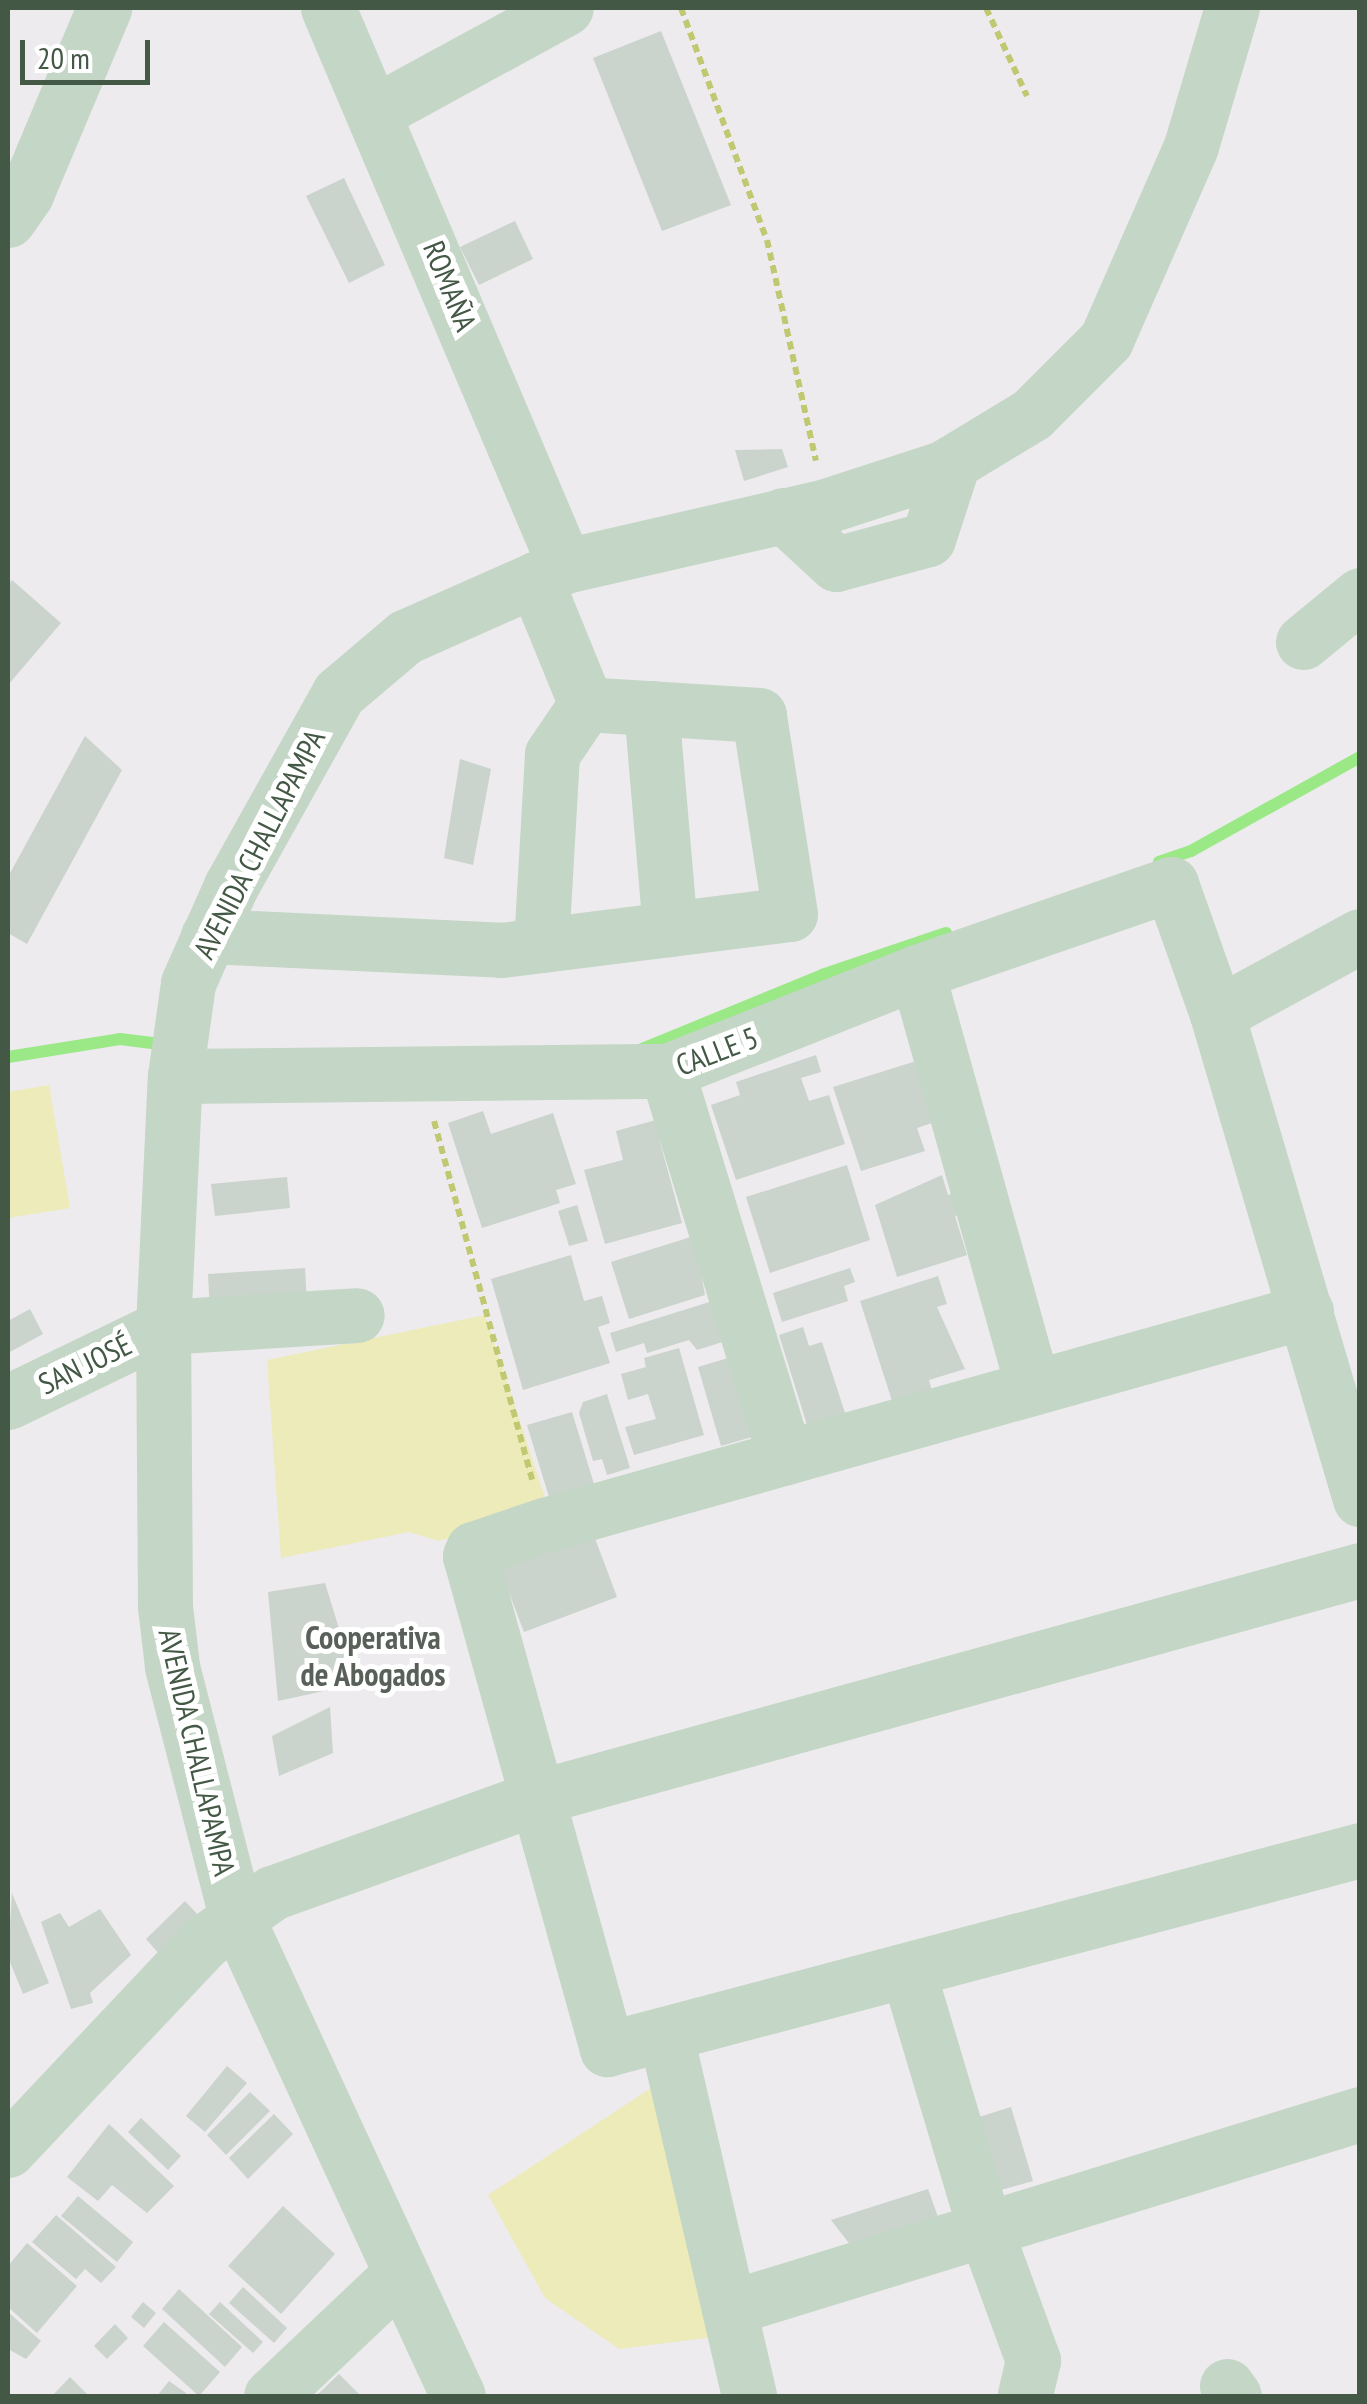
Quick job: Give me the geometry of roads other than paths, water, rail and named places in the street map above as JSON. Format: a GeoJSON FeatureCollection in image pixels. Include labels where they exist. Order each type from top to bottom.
{"type":"FeatureCollection","features":[{"type":"Feature","properties":{"kind":"street"},"geometry":{"type":"LineString","coordinates":[[8,220],[26,194],[104,8]]}},
{"type":"Feature","properties":{"kind":"street","name":"ROMAÑA"},"geometry":{"type":"LineString","coordinates":[[328,8],[378,111],[550,572],[586,704]]}},
{"type":"Feature","properties":{"kind":"street"},"geometry":{"type":"LineString","coordinates":[[378,111],[566,8]]}},
{"type":"Feature","properties":{"kind":"street","name":"AVENIDA CHALLAPAMPA"},"geometry":{"type":"LineString","coordinates":[[458,2396],[398,2276],[236,1916],[172,1666],[165,1606],[162,1327],[176,1067],[198,960],[291,771],[339,694],[405,637],[550,572],[804,510],[953,462],[1032,414],[1106,340],[1191,146],[1232,8]]}},
{"type":"Feature","properties":{"kind":"street"},"geometry":{"type":"LineString","coordinates":[[1303,642],[1360,595]]}},
{"type":"Feature","properties":{"kind":"street"},"geometry":{"type":"LineString","coordinates":[[198,960],[500,950],[540,946],[790,914],[759,715],[586,704],[552,754],[540,946]]}},
{"type":"Feature","properties":{"kind":"street"},"geometry":{"type":"LineString","coordinates":[[651,708],[670,929]]}},
{"type":"Feature","properties":{"kind":"street","name":"CALLE 5"},"geometry":{"type":"LineString","coordinates":[[176,1067],[422,1074],[667,1070],[917,972],[1173,884],[1216,1014]]}},
{"type":"Feature","properties":{"kind":"street"},"geometry":{"type":"LineString","coordinates":[[1360,936],[1216,1014],[1360,1499]]}},
{"type":"Feature","properties":{"kind":"street"},"geometry":{"type":"LineString","coordinates":[[917,972],[1033,1387]]}},
{"type":"Feature","properties":{"kind":"street"},"geometry":{"type":"LineString","coordinates":[[667,1070],[785,1457]]}},
{"type":"Feature","properties":{"kind":"street"},"geometry":{"type":"LineString","coordinates":[[1306,1311],[544,1525],[470,1554],[604,2045],[616,2050],[1360,1850]]}},
{"type":"Feature","properties":{"kind":"street"},"geometry":{"type":"LineString","coordinates":[[162,1327],[357,1315]]}},
{"type":"Feature","properties":{"kind":"street","name":"SAN JOSÉ"},"geometry":{"type":"LineString","coordinates":[[8,1402],[162,1327]]}},
{"type":"Feature","properties":{"kind":"street"},"geometry":{"type":"LineString","coordinates":[[8,2150],[204,1942],[272,1893],[538,1797],[1360,1570]]}},
{"type":"Feature","properties":{"kind":"street"},"geometry":{"type":"LineString","coordinates":[[908,1971],[985,2229],[1033,2360],[1025,2396]]}},
{"type":"Feature","properties":{"kind":"street"},"geometry":{"type":"LineString","coordinates":[[666,2036],[749,2396]]}},
{"type":"Feature","properties":{"kind":"street"},"geometry":{"type":"LineString","coordinates":[[729,2308],[1360,2114]]}},
{"type":"Feature","properties":{"kind":"street"},"geometry":{"type":"LineString","coordinates":[[270,2396],[398,2276]]}},
{"type":"Feature","properties":{"kind":"waterway"},"geometry":{"type":"LineString","coordinates":[[1159,862],[1191,851],[1360,757]]}},
{"type":"Feature","properties":{"kind":"waterway"},"geometry":{"type":"LineString","coordinates":[[642,1049],[822,975],[946,933]]}},
{"type":"Feature","properties":{"kind":"waterway"},"geometry":{"type":"LineString","coordinates":[[8,1057],[120,1039],[168,1045]]}},
{"type":"Feature","properties":{"kind":"district","name":"Cooperativa de Abogados"},"geometry":{"type":"Point","coordinates":[373,1656]}}]}
